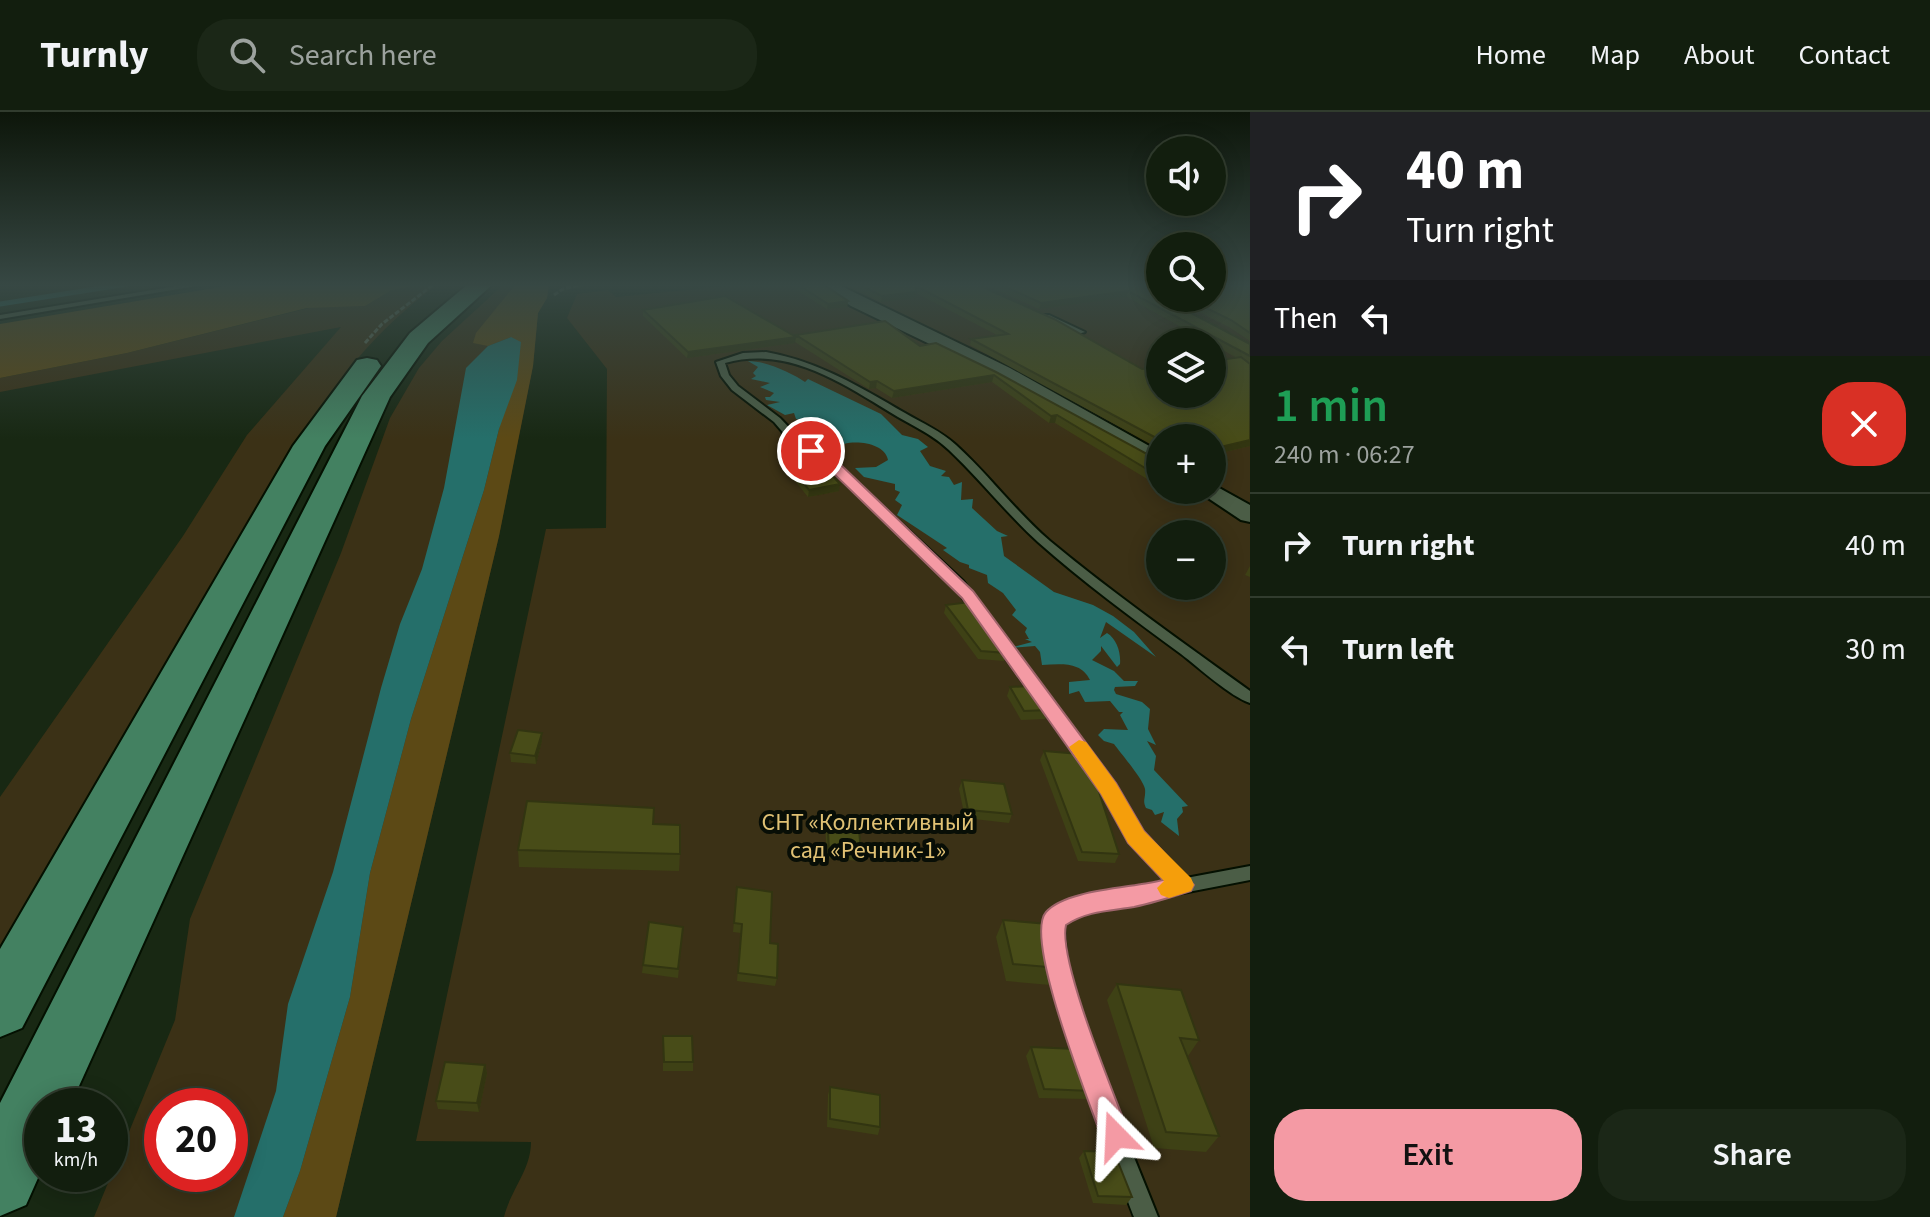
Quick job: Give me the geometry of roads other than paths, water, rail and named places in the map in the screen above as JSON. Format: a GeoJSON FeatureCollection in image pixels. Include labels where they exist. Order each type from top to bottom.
{"type":"FeatureCollection","features":[{"type":"Feature","properties":{"kind":"main road"},"geometry":{"type":"LineString","coordinates":[[0,1008],[309,446],[392,336]]}},
{"type":"Feature","properties":{"kind":"main road"},"geometry":{"type":"LineString","coordinates":[[0,1179],[369,408],[397,364],[422,336]]}},
{"type":"Feature","properties":{"kind":"street"},"geometry":{"type":"LineString","coordinates":[[932,336],[1036,387],[1146,453]]}},
{"type":"Feature","properties":{"kind":"street"},"geometry":{"type":"LineString","coordinates":[[1226,501],[1250,515]]}},
{"type":"Feature","properties":{"kind":"lane"},"geometry":{"type":"LineString","coordinates":[[1182,885],[1136,837],[1108,789],[959,584],[830,463],[796,441],[777,420],[730,383],[720,362],[761,356],[804,363],[844,381],[935,435],[952,448],[999,499],[1047,543],[1250,698]]}},
{"type":"Feature","properties":{"kind":"lane"},"geometry":{"type":"LineString","coordinates":[[1146,1217],[1077,1032],[1055,954],[1052,931],[1055,919],[1076,906],[1250,873]]}},
{"type":"Feature","properties":{"kind":"water"},"geometry":{"type":"Polygon","coordinates":[[[511,337],[521,342],[517,380],[499,429],[484,490],[411,719],[370,873],[350,997],[300,1171],[283,1217],[234,1217],[242,1192],[248,1192],[248,1175],[276,1091],[288,1004],[333,872],[400,624],[422,569],[444,488],[466,368],[488,346],[511,337]]]}},
{"type":"Feature","properties":{"kind":"water"},"geometry":{"type":"Polygon","coordinates":[[[748,361],[771,366],[805,382],[808,379],[881,414],[902,435],[918,439],[928,447],[920,451],[930,466],[946,471],[941,476],[949,477],[954,485],[962,482],[961,500],[973,499],[972,508],[997,531],[1008,536],[1001,537],[1004,556],[1054,592],[1093,605],[1134,632],[1156,657],[1106,622],[1100,638],[1107,633],[1113,639],[1119,651],[1120,664],[1117,667],[1101,646],[1101,651],[1092,660],[1114,671],[1124,681],[1138,681],[1135,686],[1115,687],[1114,690],[1116,694],[1142,702],[1150,709],[1148,729],[1156,745],[1147,741],[1156,756],[1154,770],[1188,806],[1182,807],[1183,812],[1177,819],[1179,836],[1161,822],[1164,812],[1155,815],[1146,808],[1145,789],[1140,779],[1114,744],[1098,735],[1104,729],[1128,730],[1120,715],[1123,712],[1119,712],[1110,701],[1085,702],[1079,691],[1069,694],[1069,682],[1090,680],[1076,667],[1042,665],[1040,652],[1035,646],[1010,648],[1032,642],[1025,639],[1029,639],[1025,632],[1027,628],[1012,615],[1016,610],[1003,593],[988,583],[987,575],[960,562],[943,550],[947,548],[897,515],[902,505],[895,500],[900,492],[895,490],[895,484],[864,477],[855,468],[876,467],[888,460],[882,450],[864,443],[844,444],[842,436],[831,432],[824,423],[796,419],[794,413],[785,415],[767,405],[780,402],[766,400],[765,397],[774,393],[760,387],[770,383],[751,379],[756,376],[753,373],[758,367],[748,361]]]}},
{"type":"Feature","properties":{"kind":"park label","name":"СНТ «Коллективный сад «Речник-1»"},"geometry":{"type":"Point","coordinates":[868,836]}}]}
